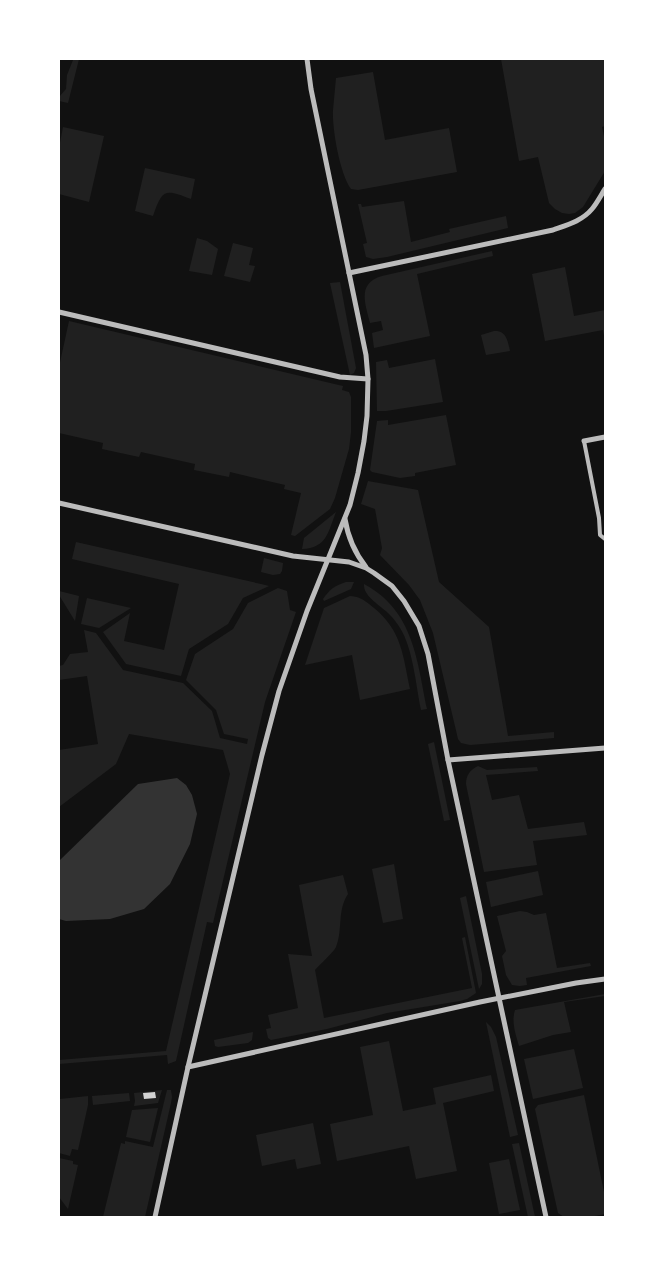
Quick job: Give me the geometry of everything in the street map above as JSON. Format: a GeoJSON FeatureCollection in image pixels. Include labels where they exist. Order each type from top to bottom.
{"type":"FeatureCollection","features":[{"type":"Feature","properties":{"kind":"street"},"geometry":{"type":"LineString","coordinates":[[155,1217],[188,1067],[279,690],[307,611],[350,505],[364,441],[368,378],[366,355],[311,89],[307,59]]}},
{"type":"Feature","properties":{"kind":"street"},"geometry":{"type":"LineString","coordinates":[[349,273],[553,230],[582,218],[591,210],[605,189]]}},
{"type":"Feature","properties":{"kind":"street"},"geometry":{"type":"LineString","coordinates":[[59,312],[340,377],[368,378]]}},
{"type":"Feature","properties":{"kind":"street"},"geometry":{"type":"LineString","coordinates":[[584,441],[605,437]]}},
{"type":"Feature","properties":{"kind":"street"},"geometry":{"type":"LineString","coordinates":[[59,503],[293,556],[349,562],[366,568],[392,586],[404,601],[419,626],[428,654],[448,760],[546,1217]]}},
{"type":"Feature","properties":{"kind":"street"},"geometry":{"type":"LineString","coordinates":[[344,518],[351,545],[366,568]]}},
{"type":"Feature","properties":{"kind":"street"},"geometry":{"type":"LineString","coordinates":[[448,760],[605,748]]}},
{"type":"Feature","properties":{"kind":"street"},"geometry":{"type":"LineString","coordinates":[[188,1067],[499,998],[605,979]]}},
{"type":"Feature","properties":{"kind":"lane"},"geometry":{"type":"LineString","coordinates":[[584,441],[599,518],[600,535],[605,539]]}},
{"type":"Feature","properties":{"kind":"shaded area"},"geometry":{"type":"Polygon","coordinates":[[[64,59],[79,59],[68,103],[59,101],[59,97],[66,89],[67,75],[73,60],[64,59]]]}},
{"type":"Feature","properties":{"kind":"shaded area"},"geometry":{"type":"Polygon","coordinates":[[[501,59],[605,59],[605,126],[602,127],[605,141],[605,171],[583,207],[575,213],[562,213],[549,203],[538,157],[519,161],[501,59]]]}},
{"type":"Feature","properties":{"kind":"shaded area"},"geometry":{"type":"Polygon","coordinates":[[[373,72],[385,140],[449,128],[457,172],[358,190],[351,189],[343,173],[334,128],[333,110],[336,78],[373,72]]]}},
{"type":"Feature","properties":{"kind":"shaded area"},"geometry":{"type":"Polygon","coordinates":[[[63,127],[104,136],[89,202],[59,194],[59,148],[63,127]]]}},
{"type":"Feature","properties":{"kind":"shaded area"},"geometry":{"type":"Polygon","coordinates":[[[145,168],[195,179],[191,199],[175,193],[169,193],[162,196],[153,216],[135,211],[145,168]]]}},
{"type":"Feature","properties":{"kind":"shaded area"},"geometry":{"type":"Polygon","coordinates":[[[404,201],[411,242],[450,232],[449,229],[506,216],[508,228],[387,257],[373,259],[366,257],[363,244],[367,243],[358,204],[361,204],[362,207],[404,201]]]}},
{"type":"Feature","properties":{"kind":"shaded area"},"geometry":{"type":"Polygon","coordinates":[[[197,238],[207,241],[218,249],[212,275],[189,271],[197,238]]]}},
{"type":"Feature","properties":{"kind":"shaded area"},"geometry":{"type":"Polygon","coordinates":[[[233,243],[253,248],[249,265],[255,266],[250,282],[224,276],[233,243]]]}},
{"type":"Feature","properties":{"kind":"shaded area"},"geometry":{"type":"Polygon","coordinates":[[[492,251],[493,256],[417,274],[430,336],[374,348],[372,333],[383,330],[381,321],[370,323],[365,301],[366,289],[369,283],[382,276],[492,251]]]}},
{"type":"Feature","properties":{"kind":"shaded area"},"geometry":{"type":"Polygon","coordinates":[[[565,267],[574,316],[605,310],[605,342],[603,330],[545,341],[532,274],[565,267]]]}},
{"type":"Feature","properties":{"kind":"shaded area"},"geometry":{"type":"Polygon","coordinates":[[[340,282],[356,368],[354,373],[350,375],[330,283],[340,282]]]}},
{"type":"Feature","properties":{"kind":"shaded area"},"geometry":{"type":"Polygon","coordinates":[[[69,321],[343,386],[342,390],[349,392],[351,397],[351,432],[349,449],[330,509],[295,536],[291,535],[301,493],[284,489],[285,485],[230,472],[229,477],[194,470],[195,464],[141,452],[139,457],[102,449],[103,443],[59,433],[59,367],[69,321]]]}},
{"type":"Feature","properties":{"kind":"shaded area"},"geometry":{"type":"Polygon","coordinates":[[[494,331],[504,334],[510,351],[486,355],[481,335],[494,331]]]}},
{"type":"Feature","properties":{"kind":"shaded area"},"geometry":{"type":"Polygon","coordinates":[[[435,359],[443,402],[377,411],[376,362],[387,360],[389,368],[435,359]]]}},
{"type":"Feature","properties":{"kind":"shaded area"},"geometry":{"type":"Polygon","coordinates":[[[446,415],[456,465],[400,478],[370,470],[377,421],[388,420],[388,425],[446,415]]]}},
{"type":"Feature","properties":{"kind":"shaded area"},"geometry":{"type":"Polygon","coordinates":[[[368,481],[418,490],[439,582],[489,627],[508,736],[554,732],[554,738],[470,745],[461,743],[458,739],[433,633],[420,600],[409,585],[380,555],[382,548],[375,509],[361,504],[368,481]]]}},
{"type":"Feature","properties":{"kind":"shaded area"},"geometry":{"type":"Polygon","coordinates":[[[336,512],[322,542],[317,546],[302,549],[304,538],[336,512]]]}},
{"type":"Feature","properties":{"kind":"shaded area"},"geometry":{"type":"Polygon","coordinates":[[[76,542],[269,586],[243,598],[228,624],[189,649],[181,676],[126,664],[103,632],[130,613],[124,641],[164,650],[179,584],[72,559],[76,542]]]}},
{"type":"Feature","properties":{"kind":"shaded area"},"geometry":{"type":"Polygon","coordinates":[[[264,558],[283,563],[280,574],[273,575],[261,572],[264,558]]]}},
{"type":"Feature","properties":{"kind":"shaded area"},"geometry":{"type":"Polygon","coordinates":[[[346,582],[354,582],[351,589],[324,601],[323,599],[330,590],[346,582]]]}},
{"type":"Feature","properties":{"kind":"shaded area"},"geometry":{"type":"Polygon","coordinates":[[[364,584],[393,607],[403,622],[416,654],[427,709],[421,710],[414,667],[408,646],[399,626],[367,593],[364,584]]]}},
{"type":"Feature","properties":{"kind":"shaded area"},"geometry":{"type":"Polygon","coordinates":[[[278,588],[287,591],[290,610],[296,612],[265,702],[213,923],[207,922],[176,1061],[168,1064],[167,1055],[59,1064],[59,1060],[166,1051],[230,774],[223,750],[129,734],[116,764],[59,807],[59,750],[98,744],[87,676],[59,680],[59,666],[63,665],[70,654],[88,652],[84,630],[96,633],[123,670],[183,683],[212,711],[220,738],[247,744],[248,739],[224,734],[216,710],[186,680],[195,654],[233,629],[248,603],[278,588]]]}},
{"type":"Feature","properties":{"kind":"shaded area"},"geometry":{"type":"Polygon","coordinates":[[[59,591],[79,596],[75,621],[59,595],[59,591]]]}},
{"type":"Feature","properties":{"kind":"shaded area"},"geometry":{"type":"Polygon","coordinates":[[[350,596],[366,601],[383,617],[396,635],[403,655],[410,689],[360,700],[352,655],[305,665],[324,608],[350,596]]]}},
{"type":"Feature","properties":{"kind":"shaded area"},"geometry":{"type":"Polygon","coordinates":[[[87,598],[131,608],[99,628],[81,624],[87,598]]]}},
{"type":"Feature","properties":{"kind":"shaded area"},"geometry":{"type":"Polygon","coordinates":[[[434,742],[450,820],[444,821],[428,744],[434,742]]]}},
{"type":"Feature","properties":{"kind":"shaded area"},"geometry":{"type":"Polygon","coordinates":[[[478,766],[487,770],[537,767],[538,771],[486,775],[492,800],[519,795],[528,829],[584,822],[587,835],[533,841],[537,865],[484,872],[466,784],[469,773],[478,766]]]}},
{"type":"Feature","properties":{"kind":"shaded area"},"geometry":{"type":"Polygon","coordinates":[[[177,778],[186,785],[192,795],[197,814],[190,844],[170,884],[144,909],[110,919],[66,921],[59,919],[59,861],[138,784],[177,778]]]}},
{"type":"Feature","properties":{"kind":"shaded area"},"geometry":{"type":"Polygon","coordinates":[[[394,864],[403,919],[383,923],[372,869],[394,864]]]}},
{"type":"Feature","properties":{"kind":"shaded area"},"geometry":{"type":"Polygon","coordinates":[[[538,871],[543,895],[491,907],[486,882],[538,871]]]}},
{"type":"Feature","properties":{"kind":"shaded area"},"geometry":{"type":"Polygon","coordinates":[[[343,875],[348,894],[342,907],[336,947],[315,970],[324,1018],[472,988],[462,938],[465,937],[476,993],[460,1001],[387,1013],[327,1029],[271,1040],[268,1038],[266,1029],[271,1028],[268,1015],[298,1008],[288,954],[312,956],[299,885],[343,875]]]}},
{"type":"Feature","properties":{"kind":"shaded area"},"geometry":{"type":"Polygon","coordinates":[[[466,896],[482,974],[482,984],[479,989],[460,898],[466,896]]]}},
{"type":"Feature","properties":{"kind":"shaded area"},"geometry":{"type":"Polygon","coordinates":[[[520,911],[534,915],[546,913],[557,968],[590,963],[591,966],[526,978],[527,985],[512,985],[506,975],[502,956],[506,951],[497,916],[520,911]]]}},
{"type":"Feature","properties":{"kind":"shaded area"},"geometry":{"type":"Polygon","coordinates":[[[605,994],[605,996],[564,1002],[571,1032],[553,1035],[519,1046],[514,1024],[515,1010],[605,994]]]}},
{"type":"Feature","properties":{"kind":"shaded area"},"geometry":{"type":"Polygon","coordinates":[[[486,1022],[496,1037],[518,1135],[510,1137],[486,1022]]]}},
{"type":"Feature","properties":{"kind":"shaded area"},"geometry":{"type":"Polygon","coordinates":[[[253,1032],[252,1040],[248,1043],[215,1046],[214,1040],[253,1032]]]}},
{"type":"Feature","properties":{"kind":"shaded area"},"geometry":{"type":"Polygon","coordinates":[[[389,1041],[403,1111],[436,1104],[433,1088],[491,1075],[494,1091],[443,1103],[457,1171],[416,1179],[409,1146],[337,1161],[330,1124],[373,1115],[360,1047],[389,1041]]]}},
{"type":"Feature","properties":{"kind":"shaded area"},"geometry":{"type":"Polygon","coordinates":[[[574,1049],[583,1088],[533,1099],[524,1059],[574,1049]]]}},
{"type":"Feature","properties":{"kind":"shaded area"},"geometry":{"type":"Polygon","coordinates":[[[162,1090],[158,1103],[134,1106],[134,1093],[162,1090]]]}},
{"type":"Feature","properties":{"kind":"shaded area"},"geometry":{"type":"Polygon","coordinates":[[[167,1090],[171,1090],[171,1103],[145,1217],[103,1217],[121,1143],[125,1144],[125,1141],[153,1147],[167,1090]]]}},
{"type":"Feature","properties":{"kind":"shaded area"},"geometry":{"type":"Polygon","coordinates":[[[129,1093],[130,1101],[93,1105],[92,1096],[129,1093]]]}},
{"type":"Feature","properties":{"kind":"shaded area"},"geometry":{"type":"Polygon","coordinates":[[[584,1095],[605,1197],[605,1214],[590,1217],[564,1217],[558,1213],[535,1109],[538,1105],[584,1095]]]}},
{"type":"Feature","properties":{"kind":"shaded area"},"geometry":{"type":"Polygon","coordinates":[[[88,1096],[88,1105],[78,1150],[72,1149],[70,1156],[59,1153],[60,1099],[88,1096]]]}},
{"type":"Feature","properties":{"kind":"shaded area"},"geometry":{"type":"Polygon","coordinates":[[[158,1108],[150,1142],[126,1137],[132,1110],[158,1108]]]}},
{"type":"Feature","properties":{"kind":"shaded area"},"geometry":{"type":"Polygon","coordinates":[[[313,1123],[321,1164],[297,1169],[295,1159],[262,1166],[256,1135],[313,1123]]]}},
{"type":"Feature","properties":{"kind":"shaded area"},"geometry":{"type":"Polygon","coordinates":[[[519,1143],[535,1217],[528,1217],[512,1144],[519,1143]]]}},
{"type":"Feature","properties":{"kind":"shaded area"},"geometry":{"type":"Polygon","coordinates":[[[59,1158],[73,1161],[73,1164],[78,1165],[68,1209],[59,1197],[59,1158]]]}},
{"type":"Feature","properties":{"kind":"shaded area"},"geometry":{"type":"Polygon","coordinates":[[[509,1159],[520,1210],[499,1214],[489,1163],[509,1159]]]}},
{"type":"Feature","properties":{"kind":"building"},"geometry":{"type":"Polygon","coordinates":[[[155,1092],[156,1098],[144,1099],[143,1093],[155,1092]]]}}]}
